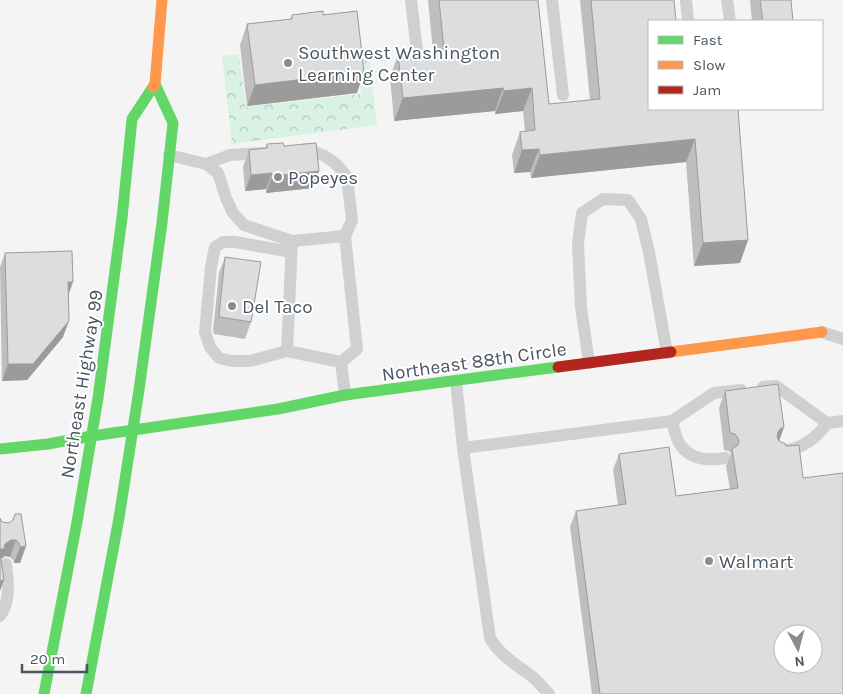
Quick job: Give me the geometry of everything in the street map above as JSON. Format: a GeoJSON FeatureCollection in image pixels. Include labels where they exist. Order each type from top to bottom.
{"type":"FeatureCollection","features":[{"type":"Feature","properties":{"kind":"main road","name":"Northeast Highway 99"},"geometry":{"type":"LineString","coordinates":[[44,694],[92,436],[122,218],[132,118],[155,84],[162,0]]}},
{"type":"Feature","properties":{"kind":"main road","name":"Northeast Highway 99"},"geometry":{"type":"LineString","coordinates":[[86,694],[119,518],[133,430],[173,123],[155,84]]}},
{"type":"Feature","properties":{"kind":"main road","name":"Northeast 88th Circle"},"geometry":{"type":"LineString","coordinates":[[0,449],[48,444],[278,410],[345,395],[822,332]]}},
{"type":"Feature","properties":{"kind":"lane"},"geometry":{"type":"LineString","coordinates":[[411,0],[417,51]]}},
{"type":"Feature","properties":{"kind":"lane"},"geometry":{"type":"LineString","coordinates":[[552,0],[563,95]]}},
{"type":"Feature","properties":{"kind":"lane"},"geometry":{"type":"LineString","coordinates":[[686,0],[688,20]]}},
{"type":"Feature","properties":{"kind":"lane"},"geometry":{"type":"LineString","coordinates":[[727,0],[730,20]]}},
{"type":"Feature","properties":{"kind":"lane"},"geometry":{"type":"LineString","coordinates":[[206,164],[230,155],[306,149],[325,156],[336,164],[347,177],[352,220],[345,236],[357,350],[341,362],[286,351],[250,362],[219,358],[210,347],[205,332],[211,267],[215,248],[223,242],[291,246],[345,236]]}},
{"type":"Feature","properties":{"kind":"lane"},"geometry":{"type":"LineString","coordinates":[[169,155],[206,164],[218,173],[233,213],[244,225],[291,246]]}},
{"type":"Feature","properties":{"kind":"lane"},"geometry":{"type":"LineString","coordinates":[[589,363],[581,307],[578,244],[582,213],[603,199],[628,200],[641,219],[649,252],[667,352]]}},
{"type":"Feature","properties":{"kind":"lane"},"geometry":{"type":"LineString","coordinates":[[286,351],[291,246]]}},
{"type":"Feature","properties":{"kind":"lane"},"geometry":{"type":"LineString","coordinates":[[822,332],[843,339]]}},
{"type":"Feature","properties":{"kind":"lane"},"geometry":{"type":"LineString","coordinates":[[341,362],[345,395]]}},
{"type":"Feature","properties":{"kind":"lane"},"geometry":{"type":"LineString","coordinates":[[456,381],[490,638],[494,646],[536,680],[549,694]]}},
{"type":"Feature","properties":{"kind":"lane"},"geometry":{"type":"LineString","coordinates":[[464,448],[672,421],[714,393],[776,386],[827,423],[843,421]]}},
{"type":"Feature","properties":{"kind":"lane"},"geometry":{"type":"LineString","coordinates":[[672,421],[678,441],[691,454],[710,460],[726,458]]}},
{"type":"Feature","properties":{"kind":"lane"},"geometry":{"type":"LineString","coordinates":[[779,452],[801,447],[813,440],[827,423]]}},
{"type":"Feature","properties":{"kind":"lane"},"geometry":{"type":"LineString","coordinates":[[0,616],[6,603],[8,586],[6,564]]}},
{"type":"Feature","properties":{"kind":"green space"},"geometry":{"type":"Polygon","coordinates":[[[239,54],[246,107],[361,94],[357,56],[369,55],[377,125],[232,144],[222,56],[239,54]]]}},
{"type":"Feature","properties":{"kind":"building"},"geometry":{"type":"Polygon","coordinates":[[[439,0],[538,0],[549,104],[600,99],[591,0],[674,0],[676,20],[648,20],[648,110],[738,110],[748,240],[703,243],[695,139],[540,155],[539,149],[522,150],[520,132],[535,130],[532,88],[504,91],[503,88],[403,98],[398,55],[444,50],[439,0]]]}},
{"type":"Feature","properties":{"kind":"building"},"geometry":{"type":"Polygon","coordinates":[[[760,0],[791,0],[793,20],[763,20],[760,0]]]}},
{"type":"Feature","properties":{"kind":"building"},"geometry":{"type":"Polygon","coordinates":[[[323,11],[323,15],[357,11],[364,72],[255,85],[247,24],[292,19],[292,15],[323,11]]]}},
{"type":"Feature","properties":{"kind":"building"},"geometry":{"type":"Polygon","coordinates":[[[283,143],[284,146],[316,143],[319,171],[272,176],[272,173],[251,175],[249,150],[267,148],[267,144],[283,143]]]}},
{"type":"Feature","properties":{"kind":"building"},"geometry":{"type":"Polygon","coordinates":[[[72,251],[73,282],[68,282],[69,321],[33,364],[8,364],[5,253],[72,251]]]}},
{"type":"Feature","properties":{"kind":"building"},"geometry":{"type":"Polygon","coordinates":[[[225,257],[261,262],[251,322],[220,317],[219,315],[225,257]]]}},
{"type":"Feature","properties":{"kind":"building","name":"Walmart"},"geometry":{"type":"Polygon","coordinates":[[[778,384],[784,427],[780,429],[777,437],[786,446],[799,445],[803,478],[843,473],[843,694],[600,694],[576,511],[626,504],[619,454],[669,447],[676,496],[738,488],[732,449],[738,445],[739,440],[735,434],[730,433],[725,391],[778,384]]]}},
{"type":"Feature","properties":{"kind":"building"},"geometry":{"type":"Polygon","coordinates":[[[15,514],[21,514],[26,546],[20,547],[16,540],[11,540],[5,544],[4,549],[0,549],[0,518],[2,522],[9,523],[13,520],[15,514]]]}},
{"type":"Feature","properties":{"kind":"building"},"geometry":{"type":"Polygon","coordinates":[[[0,553],[4,580],[0,581],[0,553]]]}},
{"type":"Feature","properties":{"kind":"traffic: fast"},"geometry":{"type":"LineString","coordinates":[[86,694],[119,518],[162,223],[173,123],[155,84]]}},
{"type":"Feature","properties":{"kind":"traffic: fast"},"geometry":{"type":"LineString","coordinates":[[44,694],[77,522],[98,398],[122,218],[132,119],[153,87]]}},
{"type":"Feature","properties":{"kind":"traffic: fast"},"geometry":{"type":"LineString","coordinates":[[0,449],[48,444],[278,409],[345,395],[558,367]]}},
{"type":"Feature","properties":{"kind":"traffic: slow"},"geometry":{"type":"LineString","coordinates":[[153,87],[155,84],[162,0]]}},
{"type":"Feature","properties":{"kind":"traffic: slow"},"geometry":{"type":"LineString","coordinates":[[671,352],[822,332]]}},
{"type":"Feature","properties":{"kind":"traffic: jam"},"geometry":{"type":"LineString","coordinates":[[558,367],[671,352]]}},
{"type":"Feature","properties":{"kind":"place","name":"Southwest Washington Learning Center"},"geometry":{"type":"Point","coordinates":[288,63]}},
{"type":"Feature","properties":{"kind":"place","name":"Popeyes"},"geometry":{"type":"Point","coordinates":[278,177]}},
{"type":"Feature","properties":{"kind":"place","name":"Del Taco"},"geometry":{"type":"Point","coordinates":[232,306]}},
{"type":"Feature","properties":{"kind":"place","name":"Walmart"},"geometry":{"type":"Point","coordinates":[709,561]}}]}
